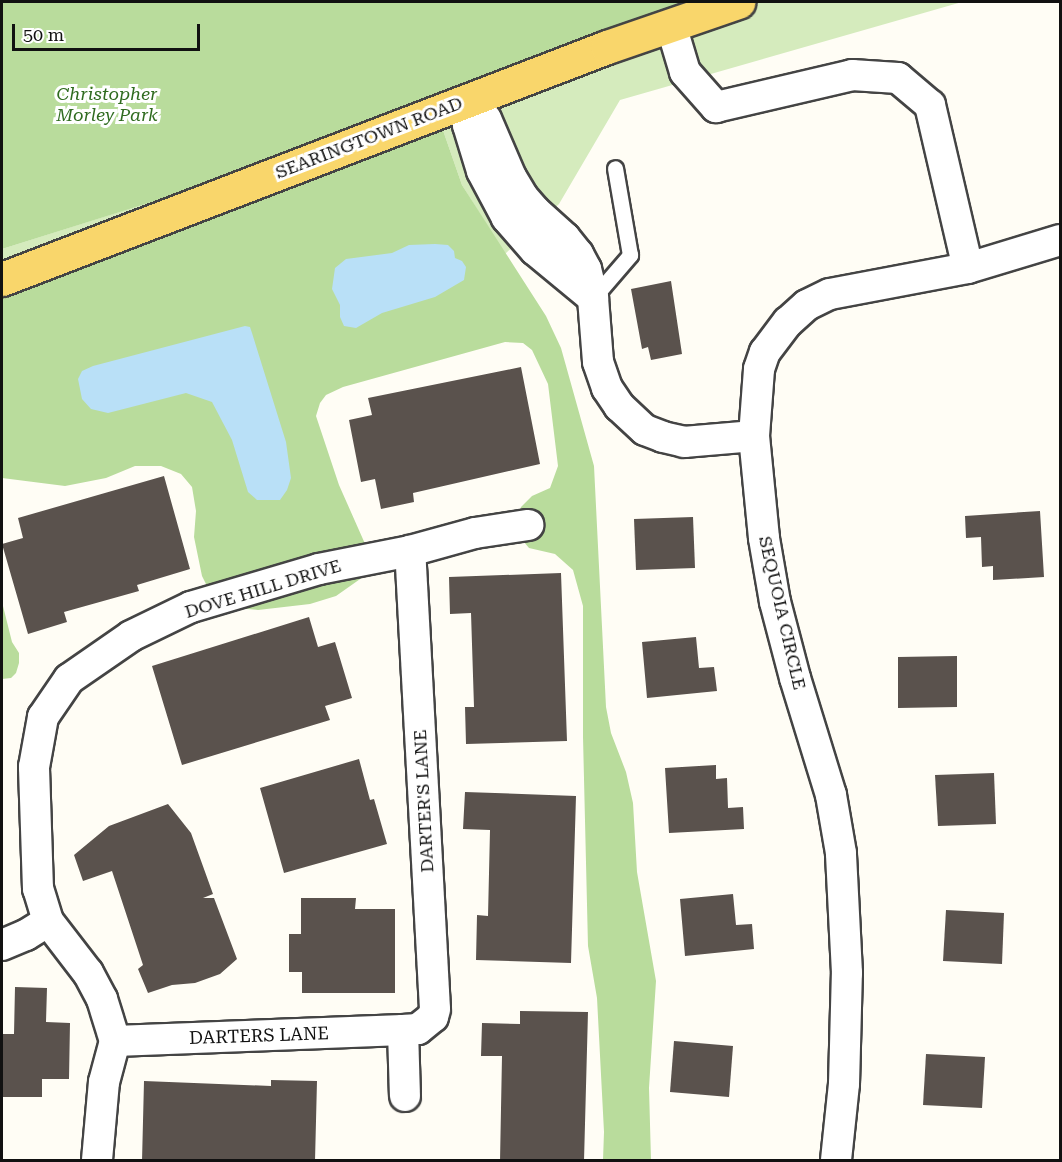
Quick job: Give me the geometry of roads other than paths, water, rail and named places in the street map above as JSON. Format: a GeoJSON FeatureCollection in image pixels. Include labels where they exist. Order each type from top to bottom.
{"type":"FeatureCollection","features":[{"type":"Feature","properties":{"kind":"main road","name":"SEARINGTOWN ROAD"},"geometry":{"type":"LineString","coordinates":[[2,279],[468,100],[738,2]]}},
{"type":"Feature","properties":{"kind":"street"},"geometry":{"type":"LineString","coordinates":[[671,25],[685,72],[716,107],[852,75],[898,78],[930,105],[968,268]]}},
{"type":"Feature","properties":{"kind":"street"},"geometry":{"type":"LineString","coordinates":[[468,100],[486,119],[511,177],[523,197],[578,254],[586,269],[593,298],[598,362],[607,388],[631,420],[654,434],[684,442],[754,435]]}},
{"type":"Feature","properties":{"kind":"street","name":"SEQUOIA CIRCLE"},"geometry":{"type":"LineString","coordinates":[[836,1161],[844,1084],[847,973],[841,853],[831,795],[795,678],[776,602],[764,538],[754,435],[756,386],[765,352],[776,335],[807,305],[851,289],[968,268],[1060,240]]}},
{"type":"Feature","properties":{"kind":"street","name":"DOVE HILL DRIVE"},"geometry":{"type":"LineString","coordinates":[[115,1041],[102,999],[88,973],[48,921],[38,889],[34,767],[43,717],[69,679],[131,636],[191,607],[319,569],[410,551],[464,535],[528,525]]}},
{"type":"Feature","properties":{"kind":"street","name":"DARTER'S LANE"},"geometry":{"type":"LineString","coordinates":[[404,1030],[418,1029],[426,1024],[435,1009],[410,551]]}},
{"type":"Feature","properties":{"kind":"street"},"geometry":{"type":"LineString","coordinates":[[2,945],[27,934],[48,921]]}},
{"type":"Feature","properties":{"kind":"street"},"geometry":{"type":"LineString","coordinates":[[404,1030],[405,1096]]}},
{"type":"Feature","properties":{"kind":"street","name":"DARTERS LANE"},"geometry":{"type":"LineString","coordinates":[[115,1041],[404,1030]]}},
{"type":"Feature","properties":{"kind":"street"},"geometry":{"type":"LineString","coordinates":[[97,1161],[104,1082],[115,1041]]}},
{"type":"Feature","properties":{"kind":"lane"},"geometry":{"type":"LineString","coordinates":[[593,298],[630,255],[615,168]]}},
{"type":"Feature","properties":{"kind":"water"},"geometry":{"type":"Polygon","coordinates":[[[409,245],[448,245],[454,251],[455,258],[462,261],[466,267],[464,280],[435,297],[382,313],[356,328],[344,326],[340,317],[340,305],[332,289],[335,268],[346,259],[392,253],[409,245]]]}},
{"type":"Feature","properties":{"kind":"water"},"geometry":{"type":"Polygon","coordinates":[[[245,326],[250,327],[286,442],[291,478],[280,500],[257,500],[248,492],[232,440],[212,402],[186,393],[108,413],[91,409],[82,399],[78,379],[82,371],[93,366],[245,326]]]}},
{"type":"Feature","properties":{"kind":"park label","name":"Christopher Morley Park"},"geometry":{"type":"Point","coordinates":[107,106]}}]}
